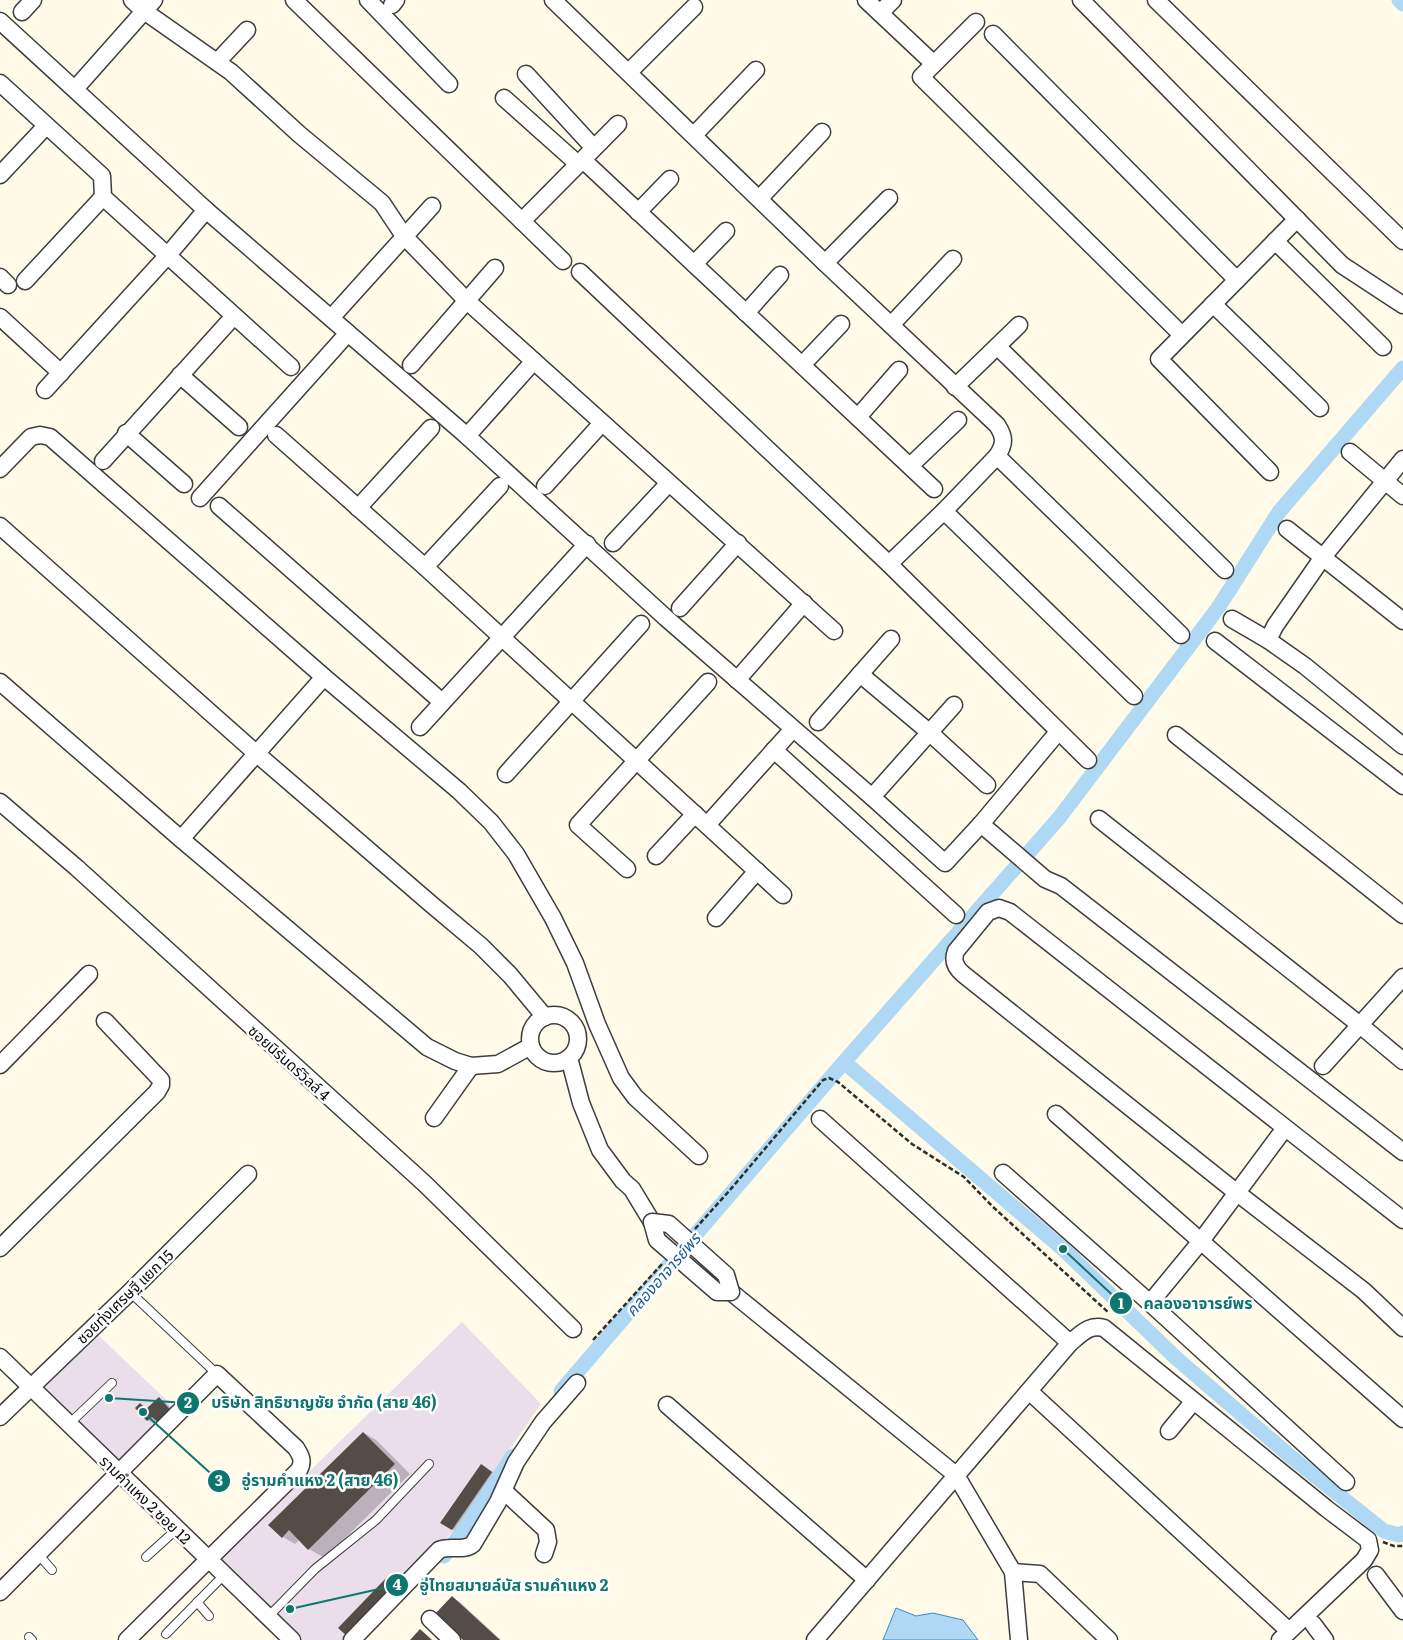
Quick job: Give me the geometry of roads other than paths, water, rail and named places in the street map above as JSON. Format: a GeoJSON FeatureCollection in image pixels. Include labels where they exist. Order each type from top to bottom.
{"type":"FeatureCollection","features":[{"type":"Feature","properties":{"kind":"street"},"geometry":{"type":"LineString","coordinates":[[294,0],[564,261]]}},
{"type":"Feature","properties":{"kind":"street"},"geometry":{"type":"LineString","coordinates":[[368,0],[449,84]]}},
{"type":"Feature","properties":{"kind":"street"},"geometry":{"type":"LineString","coordinates":[[866,0],[934,64]]}},
{"type":"Feature","properties":{"kind":"street"},"geometry":{"type":"LineString","coordinates":[[880,13],[893,0]]}},
{"type":"Feature","properties":{"kind":"street"},"geometry":{"type":"LineString","coordinates":[[1081,0],[1342,265],[1403,305]]}},
{"type":"Feature","properties":{"kind":"street"},"geometry":{"type":"LineString","coordinates":[[1156,0],[1403,241]]}},
{"type":"Feature","properties":{"kind":"street"},"geometry":{"type":"LineString","coordinates":[[564,3],[629,72],[997,426],[1002,433],[1004,441],[998,456],[889,564]]}},
{"type":"Feature","properties":{"kind":"street"},"geometry":{"type":"LineString","coordinates":[[75,89],[143,4],[217,62],[382,204],[404,236],[467,301],[834,631]]}},
{"type":"Feature","properties":{"kind":"street"},"geometry":{"type":"LineString","coordinates":[[629,72],[694,7]]}},
{"type":"Feature","properties":{"kind":"street"},"geometry":{"type":"LineString","coordinates":[[976,22],[921,77],[1182,335]]}},
{"type":"Feature","properties":{"kind":"street"},"geometry":{"type":"LineString","coordinates":[[2,29],[75,89],[206,210],[467,436],[666,618],[945,863],[1058,732]]}},
{"type":"Feature","properties":{"kind":"street"},"geometry":{"type":"LineString","coordinates":[[217,62],[247,30]]}},
{"type":"Feature","properties":{"kind":"street"},"geometry":{"type":"LineString","coordinates":[[993,34],[1237,280]]}},
{"type":"Feature","properties":{"kind":"street"},"geometry":{"type":"LineString","coordinates":[[694,135],[756,70]]}},
{"type":"Feature","properties":{"kind":"street"},"geometry":{"type":"LineString","coordinates":[[526,74],[585,158]]}},
{"type":"Feature","properties":{"kind":"street"},"geometry":{"type":"LineString","coordinates":[[0,83],[102,176],[103,197],[291,368]]}},
{"type":"Feature","properties":{"kind":"street"},"geometry":{"type":"LineString","coordinates":[[504,98],[585,158],[638,212],[934,489]]}},
{"type":"Feature","properties":{"kind":"street"},"geometry":{"type":"LineString","coordinates":[[522,220],[618,124]]}},
{"type":"Feature","properties":{"kind":"street"},"geometry":{"type":"LineString","coordinates":[[0,175],[46,126]]}},
{"type":"Feature","properties":{"kind":"street"},"geometry":{"type":"LineString","coordinates":[[760,198],[822,132]]}},
{"type":"Feature","properties":{"kind":"street"},"geometry":{"type":"LineString","coordinates":[[638,212],[670,179]]}},
{"type":"Feature","properties":{"kind":"street"},"geometry":{"type":"LineString","coordinates":[[25,281],[103,197]]}},
{"type":"Feature","properties":{"kind":"street"},"geometry":{"type":"LineString","coordinates":[[826,263],[889,198]]}},
{"type":"Feature","properties":{"kind":"street"},"geometry":{"type":"LineString","coordinates":[[331,318],[432,206]]}},
{"type":"Feature","properties":{"kind":"street"},"geometry":{"type":"LineString","coordinates":[[45,390],[168,255],[206,210]]}},
{"type":"Feature","properties":{"kind":"street"},"geometry":{"type":"LineString","coordinates":[[1270,472],[1159,359],[1297,219]]}},
{"type":"Feature","properties":{"kind":"street"},"geometry":{"type":"LineString","coordinates":[[694,264],[726,231]]}},
{"type":"Feature","properties":{"kind":"street"},"geometry":{"type":"LineString","coordinates":[[1275,241],[1383,348]]}},
{"type":"Feature","properties":{"kind":"street"},"geometry":{"type":"LineString","coordinates":[[891,325],[953,259]]}},
{"type":"Feature","properties":{"kind":"street"},"geometry":{"type":"LineString","coordinates":[[410,365],[495,268]]}},
{"type":"Feature","properties":{"kind":"street"},"geometry":{"type":"LineString","coordinates":[[580,272],[889,564],[1088,760]]}},
{"type":"Feature","properties":{"kind":"street"},"geometry":{"type":"LineString","coordinates":[[746,313],[780,275]]}},
{"type":"Feature","properties":{"kind":"street"},"geometry":{"type":"LineString","coordinates":[[1213,304],[1320,408]]}},
{"type":"Feature","properties":{"kind":"street"},"geometry":{"type":"LineString","coordinates":[[104,460],[126,433],[234,316]]}},
{"type":"Feature","properties":{"kind":"street"},"geometry":{"type":"LineString","coordinates":[[0,317],[61,373]]}},
{"type":"Feature","properties":{"kind":"street"},"geometry":{"type":"LineString","coordinates":[[802,365],[842,324]]}},
{"type":"Feature","properties":{"kind":"street"},"geometry":{"type":"LineString","coordinates":[[955,387],[1019,326]]}},
{"type":"Feature","properties":{"kind":"street"},"geometry":{"type":"LineString","coordinates":[[200,498],[348,333]]}},
{"type":"Feature","properties":{"kind":"street"},"geometry":{"type":"LineString","coordinates":[[998,347],[1225,570]]}},
{"type":"Feature","properties":{"kind":"street"},"geometry":{"type":"LineString","coordinates":[[467,436],[534,361]]}},
{"type":"Feature","properties":{"kind":"street"},"geometry":{"type":"LineString","coordinates":[[858,417],[900,370]]}},
{"type":"Feature","properties":{"kind":"street"},"geometry":{"type":"LineString","coordinates":[[180,375],[239,427]]}},
{"type":"Feature","properties":{"kind":"street"},"geometry":{"type":"LineString","coordinates":[[910,466],[958,420]]}},
{"type":"Feature","properties":{"kind":"street"},"geometry":{"type":"LineString","coordinates":[[545,486],[602,423]]}},
{"type":"Feature","properties":{"kind":"street"},"geometry":{"type":"LineString","coordinates":[[358,508],[431,428]]}},
{"type":"Feature","properties":{"kind":"street"},"geometry":{"type":"LineString","coordinates":[[126,433],[184,484]]}},
{"type":"Feature","properties":{"kind":"street"},"geometry":{"type":"LineString","coordinates":[[0,469],[31,437],[40,435],[50,437],[324,677],[459,791],[491,822],[516,854],[553,918],[575,963],[615,1068],[628,1089],[699,1156]]}},
{"type":"Feature","properties":{"kind":"street"},"geometry":{"type":"LineString","coordinates":[[276,435],[425,567],[783,895]]}},
{"type":"Feature","properties":{"kind":"street"},"geometry":{"type":"LineString","coordinates":[[1350,452],[1403,496]]}},
{"type":"Feature","properties":{"kind":"street"},"geometry":{"type":"LineString","coordinates":[[998,456],[1181,635]]}},
{"type":"Feature","properties":{"kind":"street"},"geometry":{"type":"LineString","coordinates":[[1268,640],[1275,626],[1323,557],[1403,459]]}},
{"type":"Feature","properties":{"kind":"street"},"geometry":{"type":"LineString","coordinates":[[613,543],[669,484]]}},
{"type":"Feature","properties":{"kind":"street"},"geometry":{"type":"LineString","coordinates":[[425,567],[500,486]]}},
{"type":"Feature","properties":{"kind":"street"},"geometry":{"type":"LineString","coordinates":[[219,506],[442,702]]}},
{"type":"Feature","properties":{"kind":"street"},"geometry":{"type":"LineString","coordinates":[[944,511],[1134,696]]}},
{"type":"Feature","properties":{"kind":"street"},"geometry":{"type":"LineString","coordinates":[[0,526],[257,754],[481,946],[510,975],[545,1017]]}},
{"type":"Feature","properties":{"kind":"street"},"geometry":{"type":"LineString","coordinates":[[1287,529],[1403,621]]}},
{"type":"Feature","properties":{"kind":"street"},"geometry":{"type":"LineString","coordinates":[[680,608],[738,543]]}},
{"type":"Feature","properties":{"kind":"street"},"geometry":{"type":"LineString","coordinates":[[420,727],[587,544]]}},
{"type":"Feature","properties":{"kind":"street"},"geometry":{"type":"LineString","coordinates":[[737,680],[804,603]]}},
{"type":"Feature","properties":{"kind":"street"},"geometry":{"type":"LineString","coordinates":[[1232,619],[1268,640],[1305,666],[1403,746]]}},
{"type":"Feature","properties":{"kind":"street"},"geometry":{"type":"LineString","coordinates":[[506,774],[641,624]]}},
{"type":"Feature","properties":{"kind":"street"},"geometry":{"type":"LineString","coordinates":[[818,722],[891,639]]}},
{"type":"Feature","properties":{"kind":"street"},"geometry":{"type":"LineString","coordinates":[[1215,641],[1403,786]]}},
{"type":"Feature","properties":{"kind":"street"},"geometry":{"type":"LineString","coordinates":[[860,674],[987,784]]}},
{"type":"Feature","properties":{"kind":"street"},"geometry":{"type":"LineString","coordinates":[[181,839],[324,677]]}},
{"type":"Feature","properties":{"kind":"street"},"geometry":{"type":"LineString","coordinates":[[0,682],[181,839],[427,1047],[455,1061],[471,1066],[498,1064],[531,1046]]}},
{"type":"Feature","properties":{"kind":"street"},"geometry":{"type":"LineString","coordinates":[[626,869],[578,825],[708,682]]}},
{"type":"Feature","properties":{"kind":"street"},"geometry":{"type":"LineString","coordinates":[[872,797],[954,705]]}},
{"type":"Feature","properties":{"kind":"street"},"geometry":{"type":"LineString","coordinates":[[656,856],[701,819],[774,750],[793,729]]}},
{"type":"Feature","properties":{"kind":"street"},"geometry":{"type":"LineString","coordinates":[[1176,735],[1403,915]]}},
{"type":"Feature","properties":{"kind":"street"},"geometry":{"type":"LineString","coordinates":[[774,750],[956,915]]}},
{"type":"Feature","properties":{"kind":"street","name":"ซอยนิรันดร์วิลล์ 4"},"geometry":{"type":"LineString","coordinates":[[0,802],[84,874],[424,1183],[573,1328]]}},
{"type":"Feature","properties":{"kind":"street"},"geometry":{"type":"LineString","coordinates":[[1099,818],[1403,1061]]}},
{"type":"Feature","properties":{"kind":"street"},"geometry":{"type":"LineString","coordinates":[[980,824],[1045,879],[1061,886],[1403,1152]]}},
{"type":"Feature","properties":{"kind":"street"},"geometry":{"type":"LineString","coordinates":[[716,918],[757,871]]}},
{"type":"Feature","properties":{"kind":"street"},"geometry":{"type":"LineString","coordinates":[[1403,1220],[1004,910],[999,908],[988,912],[956,951],[954,958],[958,970],[1236,1192],[1364,1291],[1403,1328]]}},
{"type":"Feature","properties":{"kind":"street"},"geometry":{"type":"LineString","coordinates":[[0,1065],[89,974]]}},
{"type":"Feature","properties":{"kind":"street"},"geometry":{"type":"LineString","coordinates":[[1323,1066],[1403,977]]}},
{"type":"Feature","properties":{"kind":"street"},"geometry":{"type":"LineString","coordinates":[[559,1016],[566,1018],[576,1028],[578,1035],[577,1049],[567,1060],[560,1063],[546,1062],[534,1053],[531,1046],[531,1032],[539,1021],[545,1017],[559,1016]]}},
{"type":"Feature","properties":{"kind":"street"},"geometry":{"type":"LineString","coordinates":[[0,1248],[157,1092],[161,1085],[161,1080],[105,1021]]}},
{"type":"Feature","properties":{"kind":"street"},"geometry":{"type":"LineString","coordinates":[[576,1028],[597,1024]]}},
{"type":"Feature","properties":{"kind":"street"},"geometry":{"type":"LineString","coordinates":[[567,1060],[571,1065],[586,1118],[600,1150],[632,1189],[652,1222],[669,1224],[726,1275],[731,1292],[956,1475],[1013,1572],[1019,1640]]}},
{"type":"Feature","properties":{"kind":"street"},"geometry":{"type":"LineString","coordinates":[[434,1118],[471,1066]]}},
{"type":"Feature","properties":{"kind":"street"},"geometry":{"type":"LineString","coordinates":[[1056,1114],[1403,1419]]}},
{"type":"Feature","properties":{"kind":"street"},"geometry":{"type":"LineString","coordinates":[[820,1119],[1070,1343]]}},
{"type":"Feature","properties":{"kind":"street"},"geometry":{"type":"LineString","coordinates":[[1150,1303],[1201,1241],[1285,1128]]}},
{"type":"Feature","properties":{"kind":"street","name":"ซอยทุ่งเศรษฐี แยก 15"},"geometry":{"type":"LineString","coordinates":[[0,1417],[130,1292],[248,1174]]}},
{"type":"Feature","properties":{"kind":"street"},"geometry":{"type":"LineString","coordinates":[[1003,1174],[1150,1303],[1346,1482]]}},
{"type":"Feature","properties":{"kind":"street"},"geometry":{"type":"LineString","coordinates":[[815,1640],[1070,1343],[1088,1327],[1097,1326],[1104,1328],[1363,1536],[1370,1545],[1370,1550],[1364,1560],[1284,1635],[1029,1391]]}},
{"type":"Feature","properties":{"kind":"street","name":"รามคำแหง 2 ซอย 12"},"geometry":{"type":"LineString","coordinates":[[0,1357],[292,1640]]}},
{"type":"Feature","properties":{"kind":"street"},"geometry":{"type":"LineString","coordinates":[[4,1580],[38,1554],[217,1374],[296,1448],[302,1457],[302,1464],[299,1470],[127,1640]]}},
{"type":"Feature","properties":{"kind":"street"},"geometry":{"type":"LineString","coordinates":[[352,1640],[434,1554],[444,1548],[468,1548],[476,1539],[504,1491],[516,1462],[543,1422],[577,1383]]}},
{"type":"Feature","properties":{"kind":"street"},"geometry":{"type":"LineString","coordinates":[[1168,1431],[1194,1402]]}},
{"type":"Feature","properties":{"kind":"street"},"geometry":{"type":"LineString","coordinates":[[666,1405],[867,1580]]}},
{"type":"Feature","properties":{"kind":"street"},"geometry":{"type":"LineString","coordinates":[[504,1491],[546,1530],[548,1542],[544,1554]]}},
{"type":"Feature","properties":{"kind":"street"},"geometry":{"type":"LineString","coordinates":[[1013,1572],[1040,1574],[1109,1640]]}},
{"type":"Feature","properties":{"kind":"street"},"geometry":{"type":"LineString","coordinates":[[1376,1575],[1403,1611]]}},
{"type":"Feature","properties":{"kind":"street"},"geometry":{"type":"LineString","coordinates":[[430,1619],[452,1640]]}},
{"type":"Feature","properties":{"kind":"street"},"geometry":{"type":"LineString","coordinates":[[1313,1624],[1325,1640]]}},
{"type":"Feature","properties":{"kind":"lane"},"geometry":{"type":"LineString","coordinates":[[130,1292],[217,1374]]}},
{"type":"Feature","properties":{"kind":"lane"},"geometry":{"type":"LineString","coordinates":[[69,1424],[112,1383]]}},
{"type":"Feature","properties":{"kind":"lane"},"geometry":{"type":"LineString","coordinates":[[268,1617],[315,1569],[376,1520],[429,1464]]}},
{"type":"Feature","properties":{"kind":"lane"},"geometry":{"type":"LineString","coordinates":[[146,1557],[177,1529]]}},
{"type":"Feature","properties":{"kind":"lane"},"geometry":{"type":"LineString","coordinates":[[38,1554],[52,1570]]}},
{"type":"Feature","properties":{"kind":"lane"},"geometry":{"type":"LineString","coordinates":[[166,1634],[224,1574]]}},
{"type":"Feature","properties":{"kind":"lane"},"geometry":{"type":"LineString","coordinates":[[197,1602],[209,1616]]}},
{"type":"Feature","properties":{"kind":"water"},"geometry":{"type":"Polygon","coordinates":[[[896,1608],[916,1616],[933,1613],[963,1620],[978,1640],[883,1640],[896,1608]]]}},
{"type":"Feature","properties":{"kind":"waterway"},"geometry":{"type":"LineString","coordinates":[[1399,0],[1403,4]]}},
{"type":"Feature","properties":{"kind":"waterway"},"geometry":{"type":"LineString","coordinates":[[844,1062],[1059,818],[1218,608],[1279,512],[1403,368]]}},
{"type":"Feature","properties":{"kind":"waterway","name":"คลองอาจารย์พร"},"geometry":{"type":"LineString","coordinates":[[561,1391],[844,1062],[1063,1249],[1176,1358],[1290,1456],[1384,1531],[1399,1535],[1403,1533]]}},
{"type":"Feature","properties":{"kind":"waterway","name":"คลองอาจารย์พร"},"geometry":{"type":"LineString","coordinates":[[444,1556],[513,1456]]}},
{"type":"Feature","properties":{"kind":"place","name":"คลองอาจารย์พร"},"geometry":{"type":"Point","coordinates":[1063,1249]}},
{"type":"Feature","properties":{"kind":"place","name":"บริษัท สิทธิชาญชัย จำกัด (สาย 46)"},"geometry":{"type":"Point","coordinates":[109,1398]}},
{"type":"Feature","properties":{"kind":"place","name":"อู่รามคำแหง 2 (สาย 46)"},"geometry":{"type":"Point","coordinates":[143,1412]}},
{"type":"Feature","properties":{"kind":"place","name":"อู่ไทยสมายล์บัส รามคำแหง 2"},"geometry":{"type":"Point","coordinates":[290,1609]}}]}
